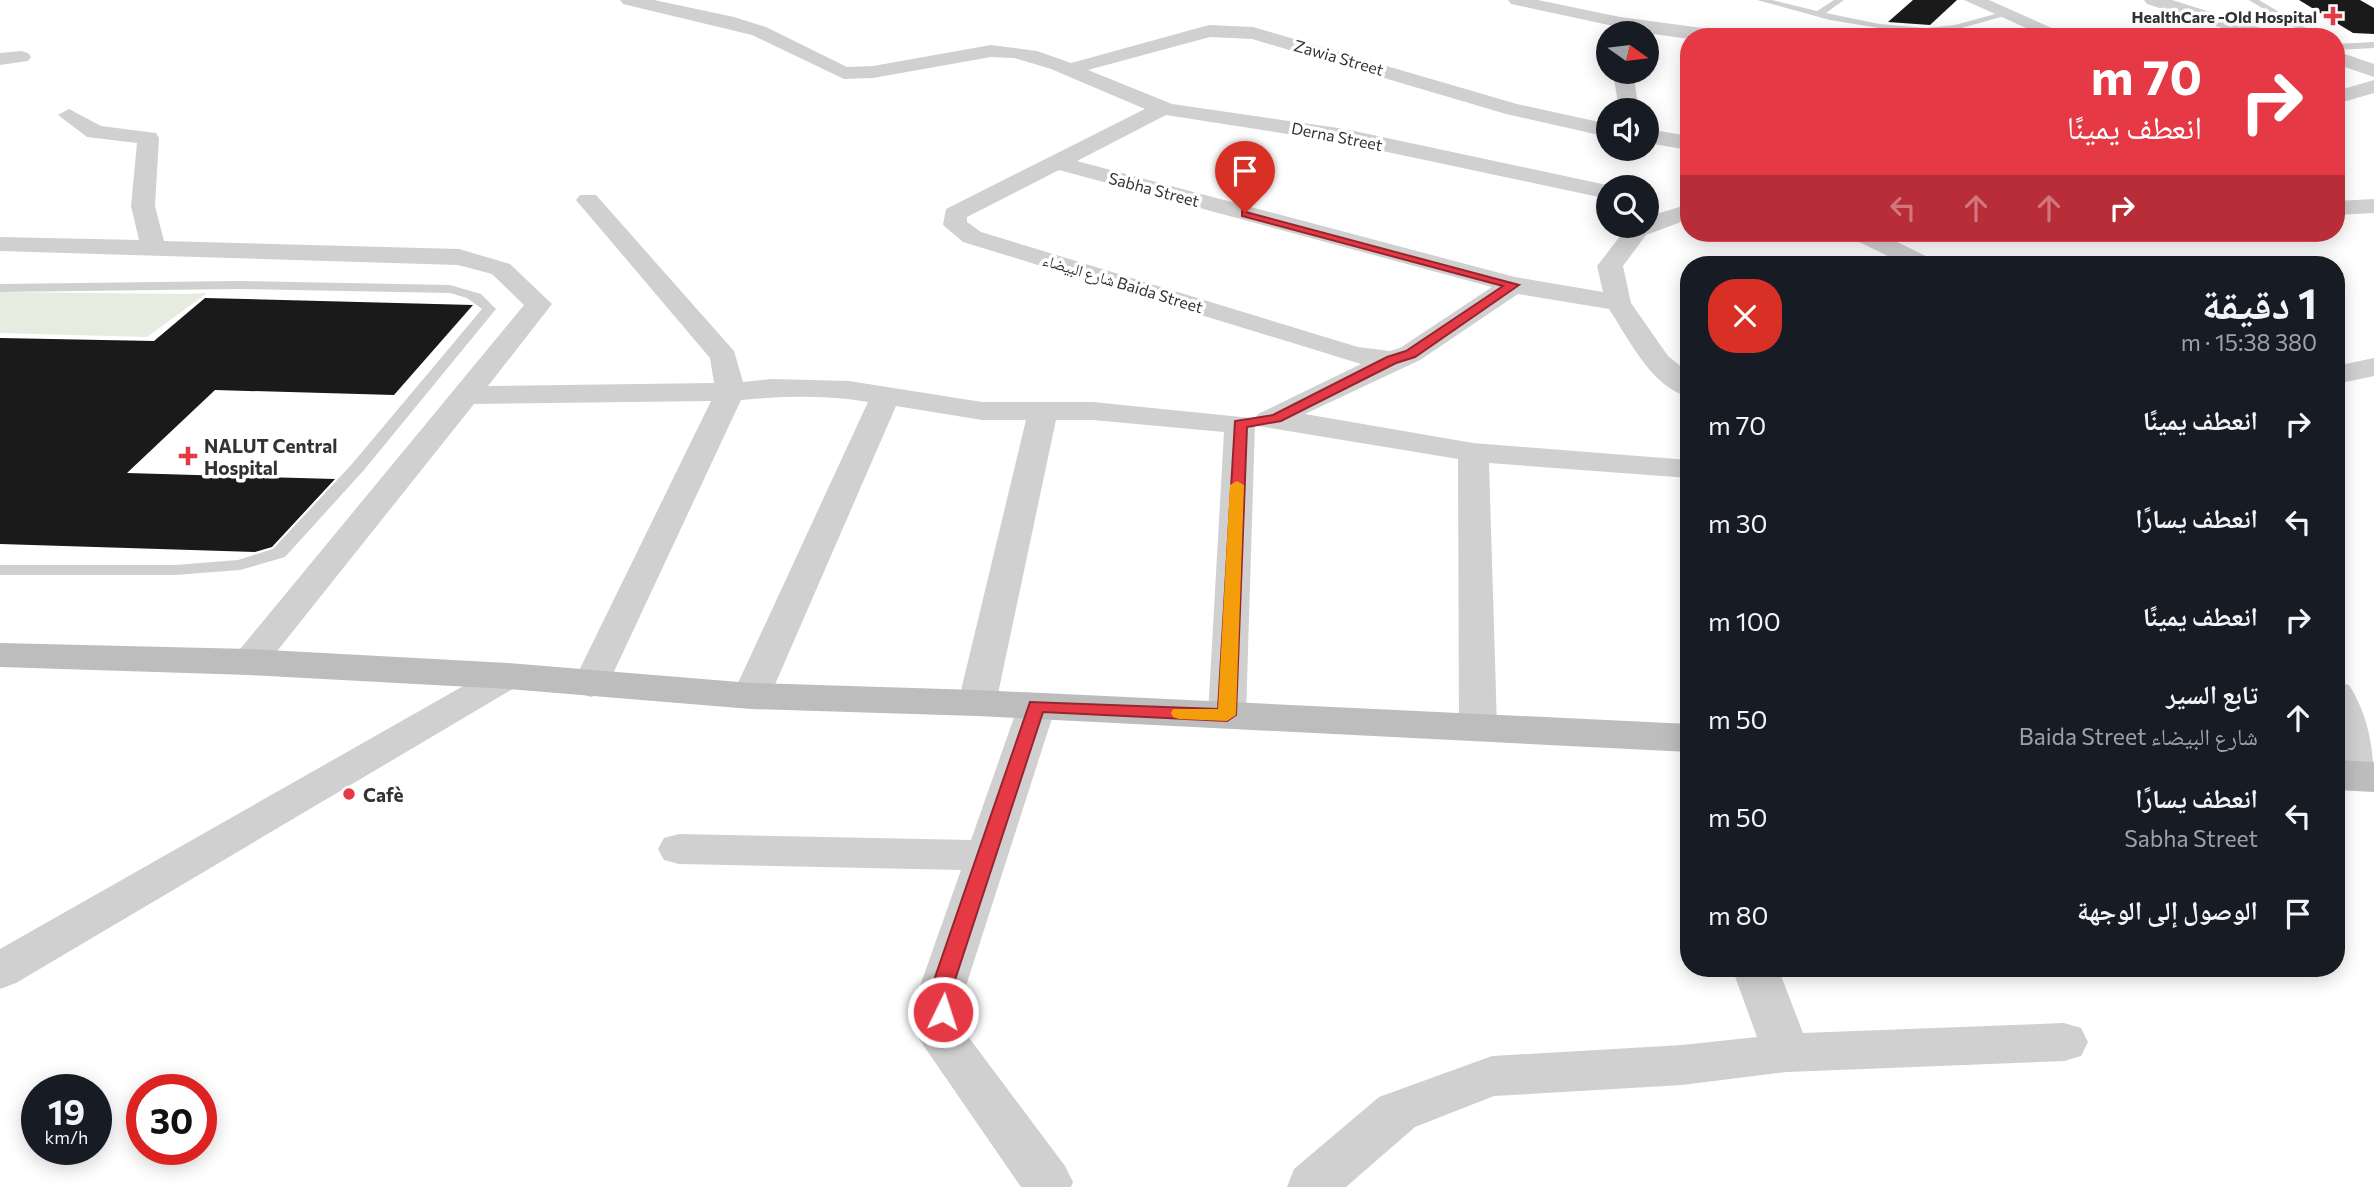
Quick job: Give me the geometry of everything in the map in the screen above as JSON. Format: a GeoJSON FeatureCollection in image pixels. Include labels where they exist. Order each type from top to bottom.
{"type":"FeatureCollection","features":[{"type":"Feature","properties":{"kind":"main road"},"geometry":{"type":"LineString","coordinates":[[0,655],[249,662],[508,676],[591,685],[751,696],[977,703],[1680,738]]}},
{"type":"Feature","properties":{"kind":"street","name":"Derna Street"},"geometry":{"type":"LineString","coordinates":[[629,0],[727,21],[759,31],[844,73],[873,72],[1001,50],[1028,53],[1164,108],[1307,129],[1596,189]]}},
{"type":"Feature","properties":{"kind":"street"},"geometry":{"type":"LineString","coordinates":[[1517,0],[1599,21]]}},
{"type":"Feature","properties":{"kind":"street"},"geometry":{"type":"LineString","coordinates":[[1959,0],[1977,2],[2041,28]]}},
{"type":"Feature","properties":{"kind":"street"},"geometry":{"type":"LineString","coordinates":[[2153,0],[2242,28]]}},
{"type":"Feature","properties":{"kind":"street","name":"Zawia Street"},"geometry":{"type":"LineString","coordinates":[[1070,69],[1209,31],[1254,33],[1513,110],[1596,127]]}},
{"type":"Feature","properties":{"kind":"street"},"geometry":{"type":"LineString","coordinates":[[1659,32],[1680,34]]}},
{"type":"Feature","properties":{"kind":"street"},"geometry":{"type":"LineString","coordinates":[[0,59],[21,57]]}},
{"type":"Feature","properties":{"kind":"street"},"geometry":{"type":"LineString","coordinates":[[2345,60],[2374,71]]}},
{"type":"Feature","properties":{"kind":"street"},"geometry":{"type":"LineString","coordinates":[[2345,95],[2374,86]]}},
{"type":"Feature","properties":{"kind":"street","name":"شارع البيضاء Baida Street"},"geometry":{"type":"LineString","coordinates":[[1164,108],[955,215],[955,225],[972,237],[1355,355],[1392,360]]}},
{"type":"Feature","properties":{"kind":"street"},"geometry":{"type":"LineString","coordinates":[[69,115],[95,132],[148,138],[143,206],[153,248]]}},
{"type":"Feature","properties":{"kind":"street"},"geometry":{"type":"LineString","coordinates":[[1659,138],[1680,142]]}},
{"type":"Feature","properties":{"kind":"street","name":"Sabha Street"},"geometry":{"type":"LineString","coordinates":[[1058,163],[1513,285],[1618,303]]}},
{"type":"Feature","properties":{"kind":"street"},"geometry":{"type":"LineString","coordinates":[[588,200],[724,357],[730,392],[591,685]]}},
{"type":"Feature","properties":{"kind":"street"},"geometry":{"type":"LineString","coordinates":[[1659,203],[1680,208]]}},
{"type":"Feature","properties":{"kind":"street"},"geometry":{"type":"LineString","coordinates":[[2345,208],[2374,206]]}},
{"type":"Feature","properties":{"kind":"street"},"geometry":{"type":"LineString","coordinates":[[1659,220],[1680,213]]}},
{"type":"Feature","properties":{"kind":"street"},"geometry":{"type":"LineString","coordinates":[[1631,238],[1610,266],[1618,303],[1658,362],[1680,380]]}},
{"type":"Feature","properties":{"kind":"street"},"geometry":{"type":"LineString","coordinates":[[1878,242],[1907,256]]}},
{"type":"Feature","properties":{"kind":"street"},"geometry":{"type":"LineString","coordinates":[[0,244],[459,257],[501,269],[539,303],[249,662]]}},
{"type":"Feature","properties":{"kind":"street"},"geometry":{"type":"LineString","coordinates":[[467,395],[730,392],[772,388],[849,390],[982,411],[1093,411],[1240,424],[1277,418],[1392,360],[1410,354],[1513,285]]}},
{"type":"Feature","properties":{"kind":"street"},"geometry":{"type":"LineString","coordinates":[[2345,358],[2374,353]]}},
{"type":"Feature","properties":{"kind":"street"},"geometry":{"type":"LineString","coordinates":[[2345,374],[2374,367]]}},
{"type":"Feature","properties":{"kind":"street"},"geometry":{"type":"LineString","coordinates":[[751,696],[885,397]]}},
{"type":"Feature","properties":{"kind":"street"},"geometry":{"type":"LineString","coordinates":[[977,703],[1043,412]]}},
{"type":"Feature","properties":{"kind":"street"},"geometry":{"type":"LineString","coordinates":[[1277,418],[1473,452],[1680,468]]}},
{"type":"Feature","properties":{"kind":"street"},"geometry":{"type":"LineString","coordinates":[[1227,715],[1240,424]]}},
{"type":"Feature","properties":{"kind":"street"},"geometry":{"type":"LineString","coordinates":[[1473,452],[1478,727]]}},
{"type":"Feature","properties":{"kind":"street"},"geometry":{"type":"LineString","coordinates":[[0,971],[508,676]]}},
{"type":"Feature","properties":{"kind":"street"},"geometry":{"type":"LineString","coordinates":[[1037,706],[943,986],[943,1039],[1047,1182]]}},
{"type":"Feature","properties":{"kind":"street"},"geometry":{"type":"LineString","coordinates":[[2345,720],[2361,776]]}},
{"type":"Feature","properties":{"kind":"street"},"geometry":{"type":"LineString","coordinates":[[679,849],[987,855]]}},
{"type":"Feature","properties":{"kind":"street"},"geometry":{"type":"LineString","coordinates":[[1758,977],[1787,1053]]}},
{"type":"Feature","properties":{"kind":"street"},"geometry":{"type":"LineString","coordinates":[[1312,1185],[1397,1112],[1492,1076],[1682,1065],[1787,1053],[2064,1042]]}},
{"type":"Feature","properties":{"kind":"lane"},"geometry":{"type":"LineString","coordinates":[[1761,0],[1862,23],[1917,28]]}},
{"type":"Feature","properties":{"kind":"lane"},"geometry":{"type":"LineString","coordinates":[[1820,13],[1840,0]]}},
{"type":"Feature","properties":{"kind":"lane"},"geometry":{"type":"LineString","coordinates":[[2253,0],[2301,28]]}},
{"type":"Feature","properties":{"kind":"lane"},"geometry":{"type":"LineString","coordinates":[[1952,28],[2006,14]]}},
{"type":"Feature","properties":{"kind":"lane"},"geometry":{"type":"LineString","coordinates":[[2345,47],[2373,45]]}},
{"type":"Feature","properties":{"kind":"lane"},"geometry":{"type":"LineString","coordinates":[[0,288],[237,285],[450,289],[469,293],[489,309],[358,467],[279,553],[240,565],[175,570],[0,570]]}},
{"type":"Feature","properties":{"kind":"shaded area"},"geometry":{"type":"Polygon","coordinates":[[[0,292],[207,293],[147,337],[0,333],[0,292]]]}},
{"type":"Feature","properties":{"kind":"building"},"geometry":{"type":"Polygon","coordinates":[[[1913,0],[1957,0],[1930,25],[1888,22],[1913,0]]]}},
{"type":"Feature","properties":{"kind":"building"},"geometry":{"type":"Polygon","coordinates":[[[2299,0],[2360,0],[2374,8],[2374,34],[2353,33],[2299,0]]]}},
{"type":"Feature","properties":{"kind":"building"},"geometry":{"type":"Polygon","coordinates":[[[205,298],[473,305],[394,395],[215,390],[127,473],[335,479],[272,547],[255,552],[0,544],[0,338],[154,341],[205,298]]]}},
{"type":"Feature","properties":{"kind":"slow traffic"},"geometry":{"type":"LineString","coordinates":[[1179,713],[1227,715],[1237,485]]}},
{"type":"Feature","properties":{"kind":"place","name":"HealthCare -Old Hospital"},"geometry":{"type":"Point","coordinates":[2333,16]}},
{"type":"Feature","properties":{"kind":"place","name":"NALUT Central Hospital"},"geometry":{"type":"Point","coordinates":[188,456]}},
{"type":"Feature","properties":{"kind":"place","name":"Cafè"},"geometry":{"type":"Point","coordinates":[349,794]}},
{"type":"Feature","properties":{"kind":"route"},"geometry":{"type":"LineString","coordinates":[[943,1012],[943,986],[1037,706],[1227,715],[1240,424],[1277,418],[1392,360],[1410,354],[1513,285],[1245,213]]}}]}
